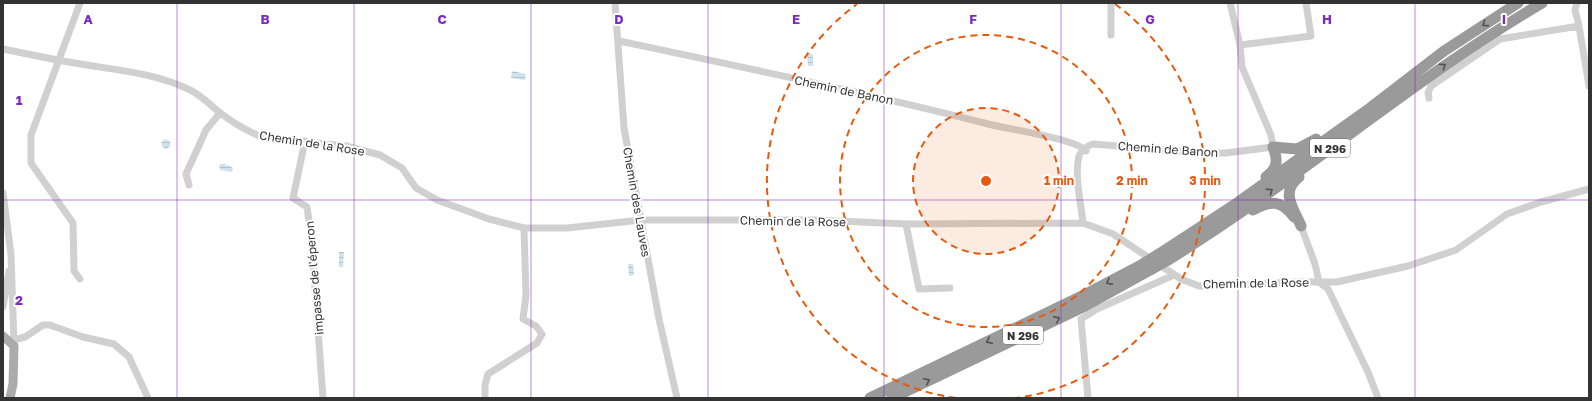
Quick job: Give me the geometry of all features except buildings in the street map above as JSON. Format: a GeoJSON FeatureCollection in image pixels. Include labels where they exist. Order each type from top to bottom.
{"type":"FeatureCollection","features":[{"type":"Feature","properties":{"kind":"highway","name":"N 296"},"geometry":{"type":"LineString","coordinates":[[892,398],[1085,306],[1237,203],[1366,111],[1400,83],[1444,51],[1518,3]]}},
{"type":"Feature","properties":{"kind":"highway","name":"N 296"},"geometry":{"type":"LineString","coordinates":[[1161,255],[1190,246],[1239,214],[1425,79],[1500,27],[1542,3]]}},
{"type":"Feature","properties":{"kind":"highway"},"geometry":{"type":"LineString","coordinates":[[1301,226],[1288,194],[1289,186],[1425,79]]}},
{"type":"Feature","properties":{"kind":"highway"},"geometry":{"type":"LineString","coordinates":[[1161,255],[1273,172],[1277,161],[1273,147],[1289,149],[1304,146],[1400,83]]}},
{"type":"Feature","properties":{"kind":"highway"},"geometry":{"type":"LineString","coordinates":[[1190,246],[1268,203],[1278,204],[1287,208],[1301,226]]}},
{"type":"Feature","properties":{"kind":"highway","name":"N 296"},"geometry":{"type":"LineString","coordinates":[[870,398],[1126,273],[1146,265]]}},
{"type":"Feature","properties":{"kind":"main road"},"geometry":{"type":"LineString","coordinates":[[3,336],[14,343],[13,384],[10,398]]}},
{"type":"Feature","properties":{"kind":"street"},"geometry":{"type":"LineString","coordinates":[[80,3],[31,135],[31,163],[73,223],[74,271],[80,279]]}},
{"type":"Feature","properties":{"kind":"street","name":"Chemin des Lauves"},"geometry":{"type":"LineString","coordinates":[[615,3],[619,41],[624,128],[640,220],[677,398]]}},
{"type":"Feature","properties":{"kind":"street"},"geometry":{"type":"LineString","coordinates":[[1111,3],[1111,35]]}},
{"type":"Feature","properties":{"kind":"street"},"geometry":{"type":"LineString","coordinates":[[1230,3],[1240,45],[1242,67],[1260,108],[1273,147]]}},
{"type":"Feature","properties":{"kind":"street"},"geometry":{"type":"LineString","coordinates":[[1240,45],[1311,36],[1306,3]]}},
{"type":"Feature","properties":{"kind":"street"},"geometry":{"type":"LineString","coordinates":[[1577,3],[1575,10],[1589,86]]}},
{"type":"Feature","properties":{"kind":"street"},"geometry":{"type":"LineString","coordinates":[[1428,98],[1428,93],[1431,86],[1500,39],[1579,26]]}},
{"type":"Feature","properties":{"kind":"street","name":"Chemin de Banon"},"geometry":{"type":"LineString","coordinates":[[619,41],[874,96],[990,124],[1040,134],[1068,143],[1080,145],[1083,153],[1093,144],[1200,153],[1226,153],[1273,147]]}},
{"type":"Feature","properties":{"kind":"street","name":"Chemin de la Rose"},"geometry":{"type":"LineString","coordinates":[[3,49],[58,60],[130,71],[164,80],[188,89],[202,97],[239,127],[264,138],[346,146],[380,155],[402,168],[416,188],[437,200],[489,219],[524,228],[567,228],[640,220],[815,220],[906,224],[1083,223],[1112,234],[1174,275],[1199,286],[1337,282],[1408,266],[1451,252],[1507,214],[1541,202],[1589,189]]}},
{"type":"Feature","properties":{"kind":"street"},"geometry":{"type":"LineString","coordinates":[[189,185],[186,174],[206,130],[220,113]]}},
{"type":"Feature","properties":{"kind":"street","name":"impasse de l'éperon"},"geometry":{"type":"LineString","coordinates":[[305,141],[293,198],[307,207],[311,234],[323,398]]}},
{"type":"Feature","properties":{"kind":"street"},"geometry":{"type":"LineString","coordinates":[[1083,153],[1079,187],[1083,223]]}},
{"type":"Feature","properties":{"kind":"street"},"geometry":{"type":"LineString","coordinates":[[3,193],[12,254],[14,343],[25,338],[43,325],[50,325],[83,337],[114,344],[129,357],[148,398]]}},
{"type":"Feature","properties":{"kind":"street"},"geometry":{"type":"LineString","coordinates":[[906,224],[919,289],[950,288]]}},
{"type":"Feature","properties":{"kind":"street"},"geometry":{"type":"LineString","coordinates":[[1301,226],[1312,255],[1319,282],[1328,289],[1368,372],[1378,398]]}},
{"type":"Feature","properties":{"kind":"street"},"geometry":{"type":"LineString","coordinates":[[485,398],[485,385],[488,374],[537,343],[542,334],[536,326],[523,319],[526,295],[524,228]]}},
{"type":"Feature","properties":{"kind":"street"},"geometry":{"type":"LineString","coordinates":[[3,307],[12,254]]}},
{"type":"Feature","properties":{"kind":"street"},"geometry":{"type":"LineString","coordinates":[[1088,398],[1081,319],[1097,309],[1174,275]]}},
{"type":"Feature","properties":{"kind":"water"},"geometry":{"type":"Polygon","coordinates":[[[810,53],[813,55],[813,66],[808,66],[807,55],[810,53]]]}},
{"type":"Feature","properties":{"kind":"water"},"geometry":{"type":"Polygon","coordinates":[[[512,71],[526,74],[525,80],[511,78],[512,71]]]}},
{"type":"Feature","properties":{"kind":"water"},"geometry":{"type":"Polygon","coordinates":[[[166,139],[171,144],[166,149],[161,144],[166,139]]]}},
{"type":"Feature","properties":{"kind":"water"},"geometry":{"type":"Polygon","coordinates":[[[225,163],[226,166],[228,165],[233,168],[232,172],[220,170],[219,165],[225,163]]]}},
{"type":"Feature","properties":{"kind":"water"},"geometry":{"type":"Polygon","coordinates":[[[339,252],[344,252],[343,267],[339,267],[339,252]]]}},
{"type":"Feature","properties":{"kind":"water"},"geometry":{"type":"Polygon","coordinates":[[[628,264],[633,264],[634,275],[629,276],[628,264]]]}}]}
